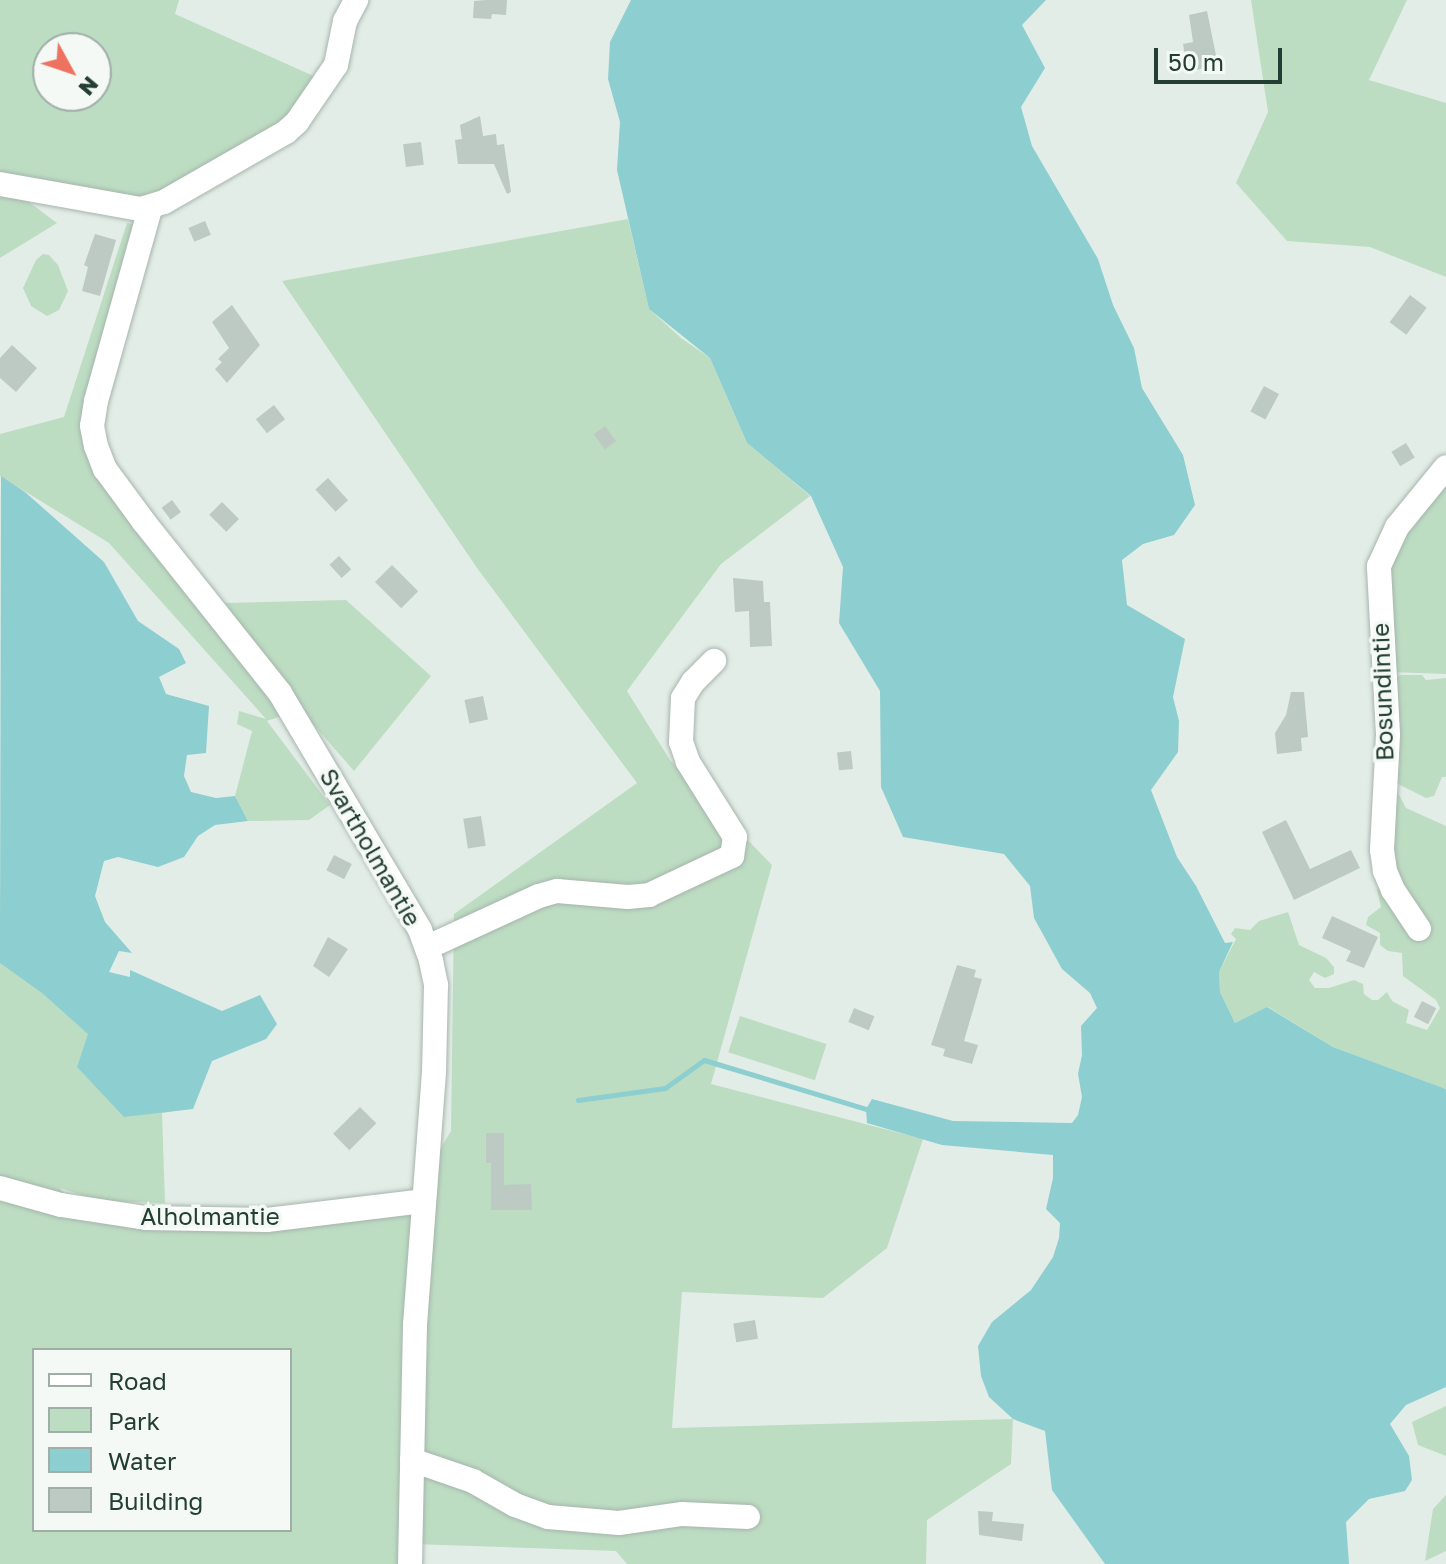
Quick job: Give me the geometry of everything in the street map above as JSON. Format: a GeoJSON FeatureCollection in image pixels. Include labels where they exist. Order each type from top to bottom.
{"type":"FeatureCollection","features":[{"type":"Feature","properties":{"kind":"street"},"geometry":{"type":"LineString","coordinates":[[0,184],[150,209],[286,132],[297,122],[336,65],[345,21],[356,0]]}},
{"type":"Feature","properties":{"kind":"street","name":"Svartholmantie"},"geometry":{"type":"LineString","coordinates":[[150,209],[96,401],[92,426],[96,446],[105,469],[144,522],[280,693],[428,947],[436,1000],[434,1072],[423,1201],[410,1564]]}},
{"type":"Feature","properties":{"kind":"street","name":"Bosundintie"},"geometry":{"type":"LineString","coordinates":[[1419,929],[1393,890],[1385,871],[1382,850],[1388,734],[1379,566],[1397,527],[1446,467]]}},
{"type":"Feature","properties":{"kind":"street"},"geometry":{"type":"LineString","coordinates":[[428,947],[539,896],[557,891],[649,895],[732,856],[735,837],[688,762],[681,742],[683,698],[693,682],[714,661]]}},
{"type":"Feature","properties":{"kind":"street","name":"Alholmantie"},"geometry":{"type":"LineString","coordinates":[[0,1188],[61,1205],[146,1218],[267,1220],[423,1201]]}},
{"type":"Feature","properties":{"kind":"street"},"geometry":{"type":"LineString","coordinates":[[412,1460],[473,1481],[515,1505],[548,1517],[619,1523],[682,1514],[748,1517]]}},
{"type":"Feature","properties":{"kind":"green space"},"geometry":{"type":"Polygon","coordinates":[[[0,0],[179,0],[175,14],[318,78],[283,125],[136,209],[0,175],[0,0]]]}},
{"type":"Feature","properties":{"kind":"green space"},"geometry":{"type":"Polygon","coordinates":[[[1251,0],[1407,0],[1369,80],[1446,103],[1446,277],[1370,247],[1287,241],[1236,183],[1268,112],[1251,0]]]}},
{"type":"Feature","properties":{"kind":"green space"},"geometry":{"type":"Polygon","coordinates":[[[0,195],[22,197],[57,223],[0,258],[0,195]]]}},
{"type":"Feature","properties":{"kind":"green space"},"geometry":{"type":"Polygon","coordinates":[[[628,219],[649,309],[681,338],[710,358],[747,443],[810,496],[721,564],[627,691],[670,760],[772,865],[711,1084],[923,1139],[887,1248],[823,1298],[682,1292],[672,1428],[1013,1419],[1011,1464],[927,1520],[926,1564],[627,1564],[616,1551],[412,1544],[410,1564],[0,1564],[0,889],[62,1010],[175,1111],[162,1113],[165,1203],[100,1201],[60,1188],[84,1218],[405,1209],[451,1131],[454,914],[637,783],[477,568],[282,281],[628,219]]]}},
{"type":"Feature","properties":{"kind":"green space"},"geometry":{"type":"Polygon","coordinates":[[[127,223],[143,226],[90,401],[84,451],[135,531],[287,714],[267,721],[330,805],[309,820],[248,821],[235,796],[252,731],[237,724],[239,711],[266,719],[109,543],[0,476],[0,434],[64,417],[127,223]]]}},
{"type":"Feature","properties":{"kind":"green space"},"geometry":{"type":"Polygon","coordinates":[[[43,254],[49,255],[58,265],[68,291],[59,310],[47,316],[31,306],[23,288],[36,260],[43,254]]]}},
{"type":"Feature","properties":{"kind":"green space"},"geometry":{"type":"Polygon","coordinates":[[[1446,482],[1446,674],[1390,672],[1385,552],[1446,482]]]}},
{"type":"Feature","properties":{"kind":"green space"},"geometry":{"type":"Polygon","coordinates":[[[346,600],[431,676],[354,771],[312,723],[225,603],[346,600]]]}},
{"type":"Feature","properties":{"kind":"green space"},"geometry":{"type":"Polygon","coordinates":[[[1401,675],[1422,675],[1426,680],[1446,678],[1446,777],[1442,777],[1434,796],[1426,798],[1390,780],[1392,679],[1401,675]]]}},
{"type":"Feature","properties":{"kind":"green space"},"geometry":{"type":"Polygon","coordinates":[[[1389,791],[1399,795],[1406,808],[1446,826],[1446,1089],[1333,1047],[1268,1007],[1235,1023],[1220,992],[1219,972],[1236,939],[1231,934],[1235,928],[1250,930],[1259,921],[1288,912],[1299,945],[1326,958],[1334,967],[1334,974],[1325,978],[1314,972],[1309,980],[1315,988],[1329,988],[1354,980],[1363,984],[1364,994],[1372,1000],[1378,1000],[1387,992],[1392,1001],[1409,1010],[1406,1023],[1427,1030],[1440,1008],[1436,1000],[1403,976],[1402,953],[1388,951],[1380,945],[1380,933],[1366,925],[1368,917],[1381,907],[1377,890],[1384,879],[1396,886],[1389,791]]]}},
{"type":"Feature","properties":{"kind":"green space"},"geometry":{"type":"Polygon","coordinates":[[[740,1016],[827,1044],[815,1080],[728,1052],[740,1016]]]}},
{"type":"Feature","properties":{"kind":"green space"},"geometry":{"type":"Polygon","coordinates":[[[1446,1406],[1446,1456],[1418,1445],[1412,1422],[1446,1406]]]}},
{"type":"Feature","properties":{"kind":"green space"},"geometry":{"type":"Polygon","coordinates":[[[1446,1495],[1446,1551],[1425,1561],[1433,1509],[1446,1495]]]}},
{"type":"Feature","properties":{"kind":"water"},"geometry":{"type":"Polygon","coordinates":[[[631,0],[1046,0],[1022,25],[1045,68],[1021,107],[1032,146],[1098,259],[1113,305],[1134,348],[1142,388],[1183,455],[1195,505],[1174,535],[1143,544],[1122,560],[1127,605],[1185,639],[1173,697],[1179,721],[1178,752],[1151,790],[1177,857],[1196,886],[1225,943],[1233,942],[1219,972],[1220,992],[1235,1023],[1267,1007],[1333,1047],[1446,1089],[1446,1387],[1406,1405],[1390,1424],[1409,1456],[1412,1480],[1405,1491],[1369,1499],[1346,1522],[1349,1564],[1105,1564],[1052,1490],[1045,1431],[1013,1419],[989,1397],[981,1376],[978,1346],[992,1322],[1031,1290],[1053,1257],[1059,1238],[1060,1223],[1046,1209],[1053,1178],[1053,1155],[942,1145],[867,1123],[866,1109],[872,1099],[953,1121],[1072,1123],[1078,1115],[1082,1097],[1078,1074],[1082,1055],[1081,1026],[1097,1008],[1090,993],[1062,969],[1034,918],[1030,886],[1004,854],[903,837],[881,787],[880,691],[839,623],[843,567],[811,496],[747,443],[710,358],[649,309],[617,170],[620,122],[608,79],[610,42],[631,0]]]}},
{"type":"Feature","properties":{"kind":"water"},"geometry":{"type":"Polygon","coordinates":[[[1,476],[25,492],[104,562],[138,621],[179,649],[186,663],[159,677],[166,694],[209,706],[206,753],[187,755],[184,776],[191,792],[216,798],[235,796],[248,821],[215,825],[198,836],[184,857],[158,867],[118,857],[104,861],[95,896],[105,922],[132,953],[119,951],[109,972],[130,977],[130,970],[222,1011],[260,995],[277,1024],[266,1039],[212,1061],[193,1109],[124,1117],[77,1067],[88,1034],[42,993],[0,963],[1,476]]]}},
{"type":"Feature","properties":{"kind":"building"},"geometry":{"type":"Polygon","coordinates":[[[507,0],[506,15],[492,14],[491,19],[473,18],[474,1],[507,0]]]}},
{"type":"Feature","properties":{"kind":"building"},"geometry":{"type":"Polygon","coordinates":[[[1207,11],[1218,65],[1196,70],[1194,59],[1186,61],[1183,44],[1193,42],[1189,15],[1207,11]]]}},
{"type":"Feature","properties":{"kind":"building"},"geometry":{"type":"Polygon","coordinates":[[[480,116],[483,136],[496,134],[497,145],[504,144],[511,192],[507,194],[494,164],[458,164],[455,140],[462,139],[460,125],[480,116]]]}},
{"type":"Feature","properties":{"kind":"building"},"geometry":{"type":"Polygon","coordinates":[[[421,142],[424,165],[406,167],[403,144],[421,142]]]}},
{"type":"Feature","properties":{"kind":"building"},"geometry":{"type":"Polygon","coordinates":[[[205,221],[211,235],[194,242],[188,228],[205,221]]]}},
{"type":"Feature","properties":{"kind":"building"},"geometry":{"type":"Polygon","coordinates":[[[95,234],[116,240],[100,296],[82,291],[88,267],[84,265],[95,234]]]}},
{"type":"Feature","properties":{"kind":"building"},"geometry":{"type":"Polygon","coordinates":[[[1410,295],[1427,308],[1406,335],[1390,322],[1410,295]]]}},
{"type":"Feature","properties":{"kind":"building"},"geometry":{"type":"Polygon","coordinates":[[[232,305],[260,345],[227,383],[215,369],[222,362],[218,359],[229,348],[212,322],[232,305]]]}},
{"type":"Feature","properties":{"kind":"building"},"geometry":{"type":"Polygon","coordinates":[[[12,345],[37,368],[16,392],[0,378],[0,358],[12,345]]]}},
{"type":"Feature","properties":{"kind":"building"},"geometry":{"type":"Polygon","coordinates":[[[1264,386],[1279,394],[1265,420],[1250,412],[1264,386]]]}},
{"type":"Feature","properties":{"kind":"building"},"geometry":{"type":"Polygon","coordinates":[[[274,405],[285,419],[267,433],[256,419],[274,405]]]}},
{"type":"Feature","properties":{"kind":"building"},"geometry":{"type":"Polygon","coordinates":[[[605,426],[616,441],[605,450],[594,434],[605,426]]]}},
{"type":"Feature","properties":{"kind":"building"},"geometry":{"type":"Polygon","coordinates":[[[1406,443],[1415,458],[1400,466],[1391,452],[1406,443]]]}},
{"type":"Feature","properties":{"kind":"building"},"geometry":{"type":"Polygon","coordinates":[[[328,478],[348,500],[335,512],[315,489],[328,478]]]}},
{"type":"Feature","properties":{"kind":"building"},"geometry":{"type":"Polygon","coordinates":[[[172,500],[181,512],[171,520],[162,508],[172,500]]]}},
{"type":"Feature","properties":{"kind":"building"},"geometry":{"type":"Polygon","coordinates":[[[222,502],[239,519],[226,532],[209,515],[222,502]]]}},
{"type":"Feature","properties":{"kind":"building"},"geometry":{"type":"Polygon","coordinates":[[[339,556],[351,569],[342,578],[329,565],[339,556]]]}},
{"type":"Feature","properties":{"kind":"building"},"geometry":{"type":"Polygon","coordinates":[[[392,565],[418,591],[401,608],[375,582],[392,565]]]}},
{"type":"Feature","properties":{"kind":"building"},"geometry":{"type":"Polygon","coordinates":[[[733,578],[763,581],[764,602],[770,602],[772,646],[750,647],[749,611],[735,612],[733,578]]]}},
{"type":"Feature","properties":{"kind":"building"},"geometry":{"type":"Polygon","coordinates":[[[1291,692],[1304,692],[1308,737],[1301,738],[1302,751],[1277,754],[1275,733],[1286,715],[1291,692]]]}},
{"type":"Feature","properties":{"kind":"building"},"geometry":{"type":"Polygon","coordinates":[[[483,696],[488,719],[469,723],[464,700],[483,696]]]}},
{"type":"Feature","properties":{"kind":"building"},"geometry":{"type":"Polygon","coordinates":[[[851,751],[853,769],[839,770],[837,752],[851,751]]]}},
{"type":"Feature","properties":{"kind":"building"},"geometry":{"type":"Polygon","coordinates":[[[481,816],[486,846],[468,848],[463,819],[481,816]]]}},
{"type":"Feature","properties":{"kind":"building"},"geometry":{"type":"Polygon","coordinates":[[[1286,820],[1310,869],[1351,850],[1360,868],[1294,900],[1262,832],[1286,820]]]}},
{"type":"Feature","properties":{"kind":"building"},"geometry":{"type":"Polygon","coordinates":[[[334,855],[352,864],[344,879],[326,870],[334,855]]]}},
{"type":"Feature","properties":{"kind":"building"},"geometry":{"type":"Polygon","coordinates":[[[1332,916],[1378,937],[1364,968],[1346,961],[1351,951],[1322,938],[1332,916]]]}},
{"type":"Feature","properties":{"kind":"building"},"geometry":{"type":"Polygon","coordinates":[[[328,937],[348,949],[329,977],[313,966],[328,937]]]}},
{"type":"Feature","properties":{"kind":"building"},"geometry":{"type":"Polygon","coordinates":[[[957,965],[976,970],[974,977],[982,979],[964,1041],[978,1045],[972,1064],[943,1056],[945,1049],[931,1045],[957,965]]]}},
{"type":"Feature","properties":{"kind":"building"},"geometry":{"type":"Polygon","coordinates":[[[1422,1001],[1436,1008],[1428,1024],[1414,1017],[1422,1001]]]}},
{"type":"Feature","properties":{"kind":"building"},"geometry":{"type":"Polygon","coordinates":[[[854,1008],[874,1016],[869,1030],[848,1022],[854,1008]]]}},
{"type":"Feature","properties":{"kind":"building"},"geometry":{"type":"Polygon","coordinates":[[[360,1107],[376,1123],[349,1150],[333,1134],[360,1107]]]}},
{"type":"Feature","properties":{"kind":"building"},"geometry":{"type":"Polygon","coordinates":[[[486,1133],[504,1133],[504,1185],[531,1184],[532,1210],[491,1210],[491,1163],[486,1163],[486,1133]]]}},
{"type":"Feature","properties":{"kind":"building"},"geometry":{"type":"Polygon","coordinates":[[[755,1320],[758,1339],[736,1342],[733,1323],[755,1320]]]}},
{"type":"Feature","properties":{"kind":"building"},"geometry":{"type":"Polygon","coordinates":[[[978,1511],[993,1512],[992,1521],[1024,1524],[1022,1541],[979,1535],[978,1511]]]}},
{"type":"Feature","properties":{"kind":"waterway"},"geometry":{"type":"LineString","coordinates":[[578,1100],[665,1088],[704,1060],[866,1109]]}}]}
